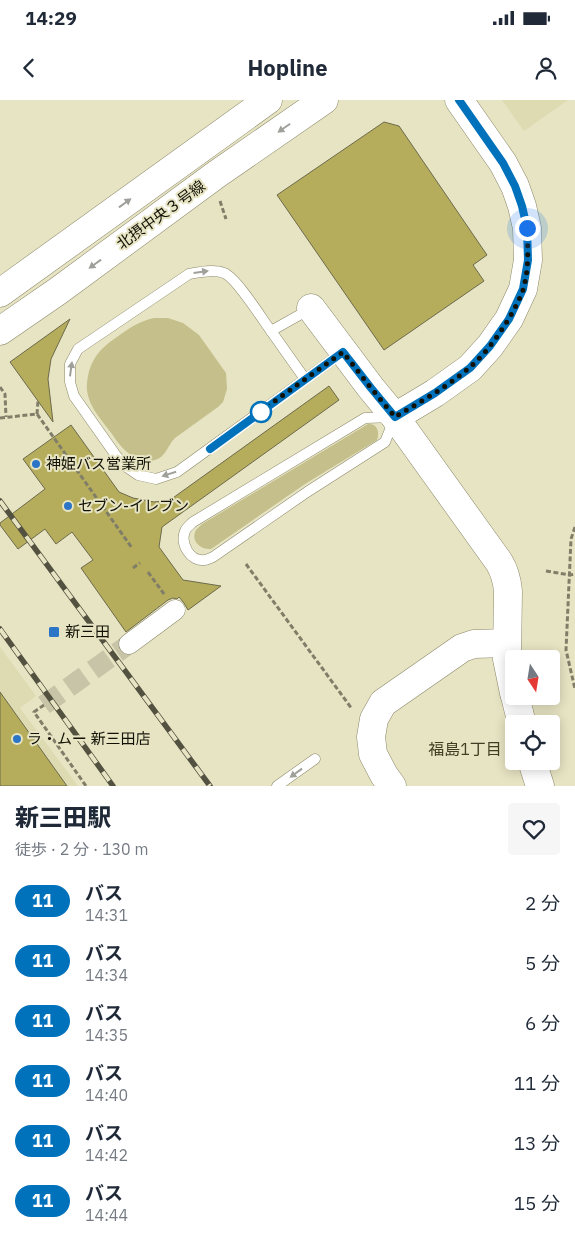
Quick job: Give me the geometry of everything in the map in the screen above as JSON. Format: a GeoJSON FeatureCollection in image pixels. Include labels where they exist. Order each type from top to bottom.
{"type":"FeatureCollection","features":[{"type":"Feature","properties":{"kind":"street","name":"北摂中央３号線"},"geometry":{"type":"LineString","coordinates":[[0,293],[268,100]]}},
{"type":"Feature","properties":{"kind":"street","name":"北摂中央３号線"},"geometry":{"type":"LineString","coordinates":[[0,332],[217,174],[324,100]]}},
{"type":"Feature","properties":{"kind":"street"},"geometry":{"type":"LineString","coordinates":[[395,417],[435,393],[470,368],[490,346],[509,319],[523,289],[528,260],[527,228],[522,206],[515,186],[503,163],[459,100]]}},
{"type":"Feature","properties":{"kind":"street"},"geometry":{"type":"LineString","coordinates":[[311,308],[343,352],[395,417],[505,572],[508,591],[506,650]]}},
{"type":"Feature","properties":{"kind":"street"},"geometry":{"type":"LineString","coordinates":[[129,644],[175,610]]}},
{"type":"Feature","properties":{"kind":"street"},"geometry":{"type":"LineString","coordinates":[[392,786],[373,754],[371,737],[374,719],[383,703],[462,648],[474,644],[506,644]]}},
{"type":"Feature","properties":{"kind":"street"},"geometry":{"type":"LineString","coordinates":[[535,770],[540,786]]}},
{"type":"Feature","properties":{"kind":"lane"},"geometry":{"type":"LineString","coordinates":[[305,379],[237,284],[225,273],[207,271],[189,274],[78,349],[70,364],[70,382],[74,396],[122,464],[138,474],[156,479],[177,472],[343,352]]}},
{"type":"Feature","properties":{"kind":"lane"},"geometry":{"type":"LineString","coordinates":[[271,331],[311,308]]}},
{"type":"Feature","properties":{"kind":"lane"},"geometry":{"type":"LineString","coordinates":[[395,417],[385,442],[307,492],[212,557],[204,560],[195,559],[188,553],[183,538],[185,530],[193,522],[365,418],[395,417]]}},
{"type":"Feature","properties":{"kind":"lane"},"geometry":{"type":"LineString","coordinates":[[277,786],[315,759]]}},
{"type":"Feature","properties":{"kind":"path"},"geometry":{"type":"LineString","coordinates":[[220,201],[226,219]]}},
{"type":"Feature","properties":{"kind":"path"},"geometry":{"type":"LineString","coordinates":[[0,387],[5,394],[6,417]]}},
{"type":"Feature","properties":{"kind":"path"},"geometry":{"type":"LineString","coordinates":[[38,401],[37,414],[132,548]]}},
{"type":"Feature","properties":{"kind":"path"},"geometry":{"type":"LineString","coordinates":[[0,418],[37,414]]}},
{"type":"Feature","properties":{"kind":"path"},"geometry":{"type":"LineString","coordinates":[[575,527],[571,539],[566,650],[575,689]]}},
{"type":"Feature","properties":{"kind":"path"},"geometry":{"type":"LineString","coordinates":[[133,568],[140,563]]}},
{"type":"Feature","properties":{"kind":"path"},"geometry":{"type":"LineString","coordinates":[[246,564],[354,710]]}},
{"type":"Feature","properties":{"kind":"path"},"geometry":{"type":"LineString","coordinates":[[546,571],[570,575],[575,574]]}},
{"type":"Feature","properties":{"kind":"path"},"geometry":{"type":"LineString","coordinates":[[44,705],[34,712],[86,786]]}},
{"type":"Feature","properties":{"kind":"shaded area"},"geometry":{"type":"Polygon","coordinates":[[[502,100],[568,100],[524,131],[502,100]]]}},
{"type":"Feature","properties":{"kind":"shaded area"},"geometry":{"type":"Polygon","coordinates":[[[154,318],[168,318],[183,323],[199,335],[226,373],[227,389],[223,402],[218,407],[175,438],[159,459],[148,461],[133,456],[119,443],[91,404],[87,383],[90,368],[96,356],[105,346],[135,325],[154,318]]]}},
{"type":"Feature","properties":{"kind":"shaded area"},"geometry":{"type":"Polygon","coordinates":[[[368,424],[376,427],[377,440],[305,484],[211,549],[200,546],[195,541],[196,530],[202,524],[368,424]]]}},
{"type":"Feature","properties":{"kind":"shaded area","name":"ラ・ムー 新三田店"},"geometry":{"type":"Polygon","coordinates":[[[0,647],[36,696],[20,708],[78,786],[0,786],[0,647]]]}},
{"type":"Feature","properties":{"kind":"building"},"geometry":{"type":"Polygon","coordinates":[[[384,122],[399,126],[487,255],[473,265],[484,281],[384,350],[277,195],[384,122]]]}},
{"type":"Feature","properties":{"kind":"building"},"geometry":{"type":"Polygon","coordinates":[[[70,319],[51,359],[48,379],[53,422],[10,362],[70,319]]]}},
{"type":"Feature","properties":{"kind":"building"},"geometry":{"type":"Polygon","coordinates":[[[329,386],[339,400],[162,527],[159,547],[183,580],[221,586],[188,610],[179,597],[177,599],[173,598],[126,632],[81,568],[93,560],[72,532],[56,544],[45,529],[18,549],[0,525],[0,523],[45,489],[23,459],[71,425],[119,492],[133,498],[154,502],[170,500],[329,386]]]}},
{"type":"Feature","properties":{"kind":"building","name":"ラ・ムー 新三田店"},"geometry":{"type":"Polygon","coordinates":[[[0,692],[67,786],[0,786],[0,692]]]}},
{"type":"Feature","properties":{"kind":"tunnel"},"geometry":{"type":"LineString","coordinates":[[44,705],[129,644]]}},
{"type":"Feature","properties":{"kind":"railway"},"geometry":{"type":"LineString","coordinates":[[0,501],[210,786]]}},
{"type":"Feature","properties":{"kind":"railway"},"geometry":{"type":"LineString","coordinates":[[0,629],[113,786]]}},
{"type":"Feature","properties":{"kind":"bus line","name":"11"},"geometry":{"type":"LineString","coordinates":[[210,449],[343,352],[395,417],[435,393],[470,368],[490,346],[509,319],[523,289],[528,260],[527,228],[515,186],[503,163],[459,100]]}},
{"type":"Feature","properties":{"kind":"place","name":"神姫バス営業所"},"geometry":{"type":"Point","coordinates":[36,464]}},
{"type":"Feature","properties":{"kind":"place","name":"セブン-イレブン"},"geometry":{"type":"Point","coordinates":[68,506]}},
{"type":"Feature","properties":{"kind":"place","name":"新三田"},"geometry":{"type":"Point","coordinates":[54,632]}},
{"type":"Feature","properties":{"kind":"place","name":"ラ・ムー 新三田店"},"geometry":{"type":"Point","coordinates":[17,739]}},
{"type":"Feature","properties":{"kind":"district","name":"福島1丁目"},"geometry":{"type":"Point","coordinates":[465,749]}},
{"type":"Feature","properties":{"kind":"route"},"geometry":{"type":"LineString","coordinates":[[261,412],[257,414],[343,352],[395,417],[435,393],[470,368],[490,346],[509,319],[523,289],[528,260],[527,228]]}}]}
